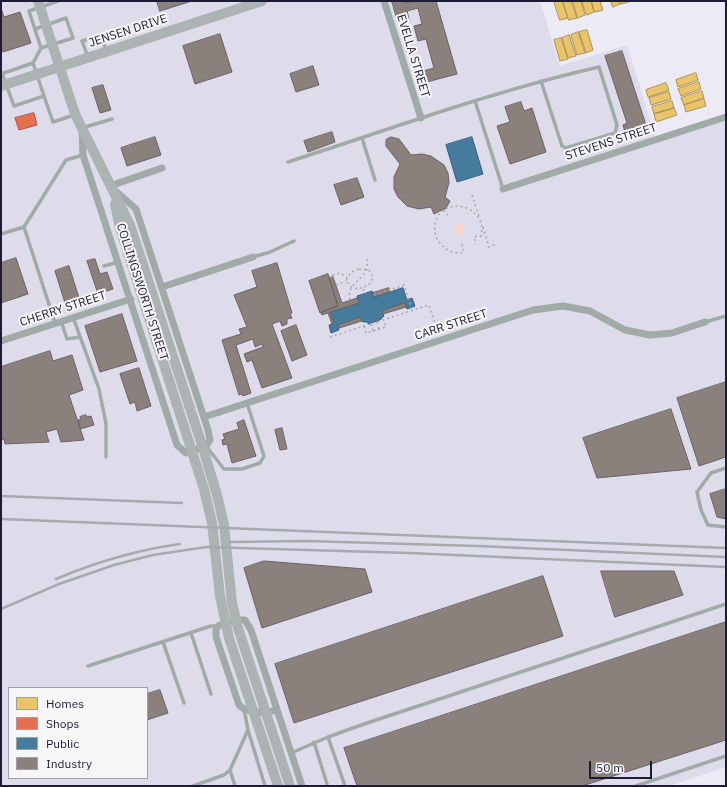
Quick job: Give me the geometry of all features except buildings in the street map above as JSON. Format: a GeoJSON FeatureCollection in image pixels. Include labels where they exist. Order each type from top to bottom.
{"type":"FeatureCollection","features":[{"type":"Feature","properties":{"kind":"main road","name":"JENSEN DRIVE"},"geometry":{"type":"LineString","coordinates":[[3,85],[262,1]]}},
{"type":"Feature","properties":{"kind":"main road","name":"COLLINGSWORTH STREET"},"geometry":{"type":"LineString","coordinates":[[39,4],[76,114],[130,225],[149,299],[204,489],[212,523],[220,596],[229,638],[278,786]]}},
{"type":"Feature","properties":{"kind":"main road","name":"COLLINGSWORTH STREET"},"geometry":{"type":"LineString","coordinates":[[149,299],[217,495],[224,525],[232,603],[238,628],[290,786]]}},
{"type":"Feature","properties":{"kind":"street","name":"EVELLA STREET"},"geometry":{"type":"LineString","coordinates":[[384,1],[421,118]]}},
{"type":"Feature","properties":{"kind":"street","name":"STEVENS STREET"},"geometry":{"type":"LineString","coordinates":[[503,189],[726,117]]}},
{"type":"Feature","properties":{"kind":"street","name":"COLLINGSWORTH STREET"},"geometry":{"type":"LineString","coordinates":[[82,128],[83,155],[131,298],[177,445],[186,454],[206,446],[210,440],[204,417],[136,210],[110,186]]}},
{"type":"Feature","properties":{"kind":"street"},"geometry":{"type":"LineString","coordinates":[[110,186],[162,168]]}},
{"type":"Feature","properties":{"kind":"street"},"geometry":{"type":"LineString","coordinates":[[162,287],[253,257]]}},
{"type":"Feature","properties":{"kind":"street","name":"CHERRY STREET"},"geometry":{"type":"LineString","coordinates":[[1,341],[131,298]]}},
{"type":"Feature","properties":{"kind":"street","name":"CARR STREET"},"geometry":{"type":"LineString","coordinates":[[204,417],[532,310],[563,306],[590,311],[625,330],[650,335],[672,333],[705,322]]}},
{"type":"Feature","properties":{"kind":"street"},"geometry":{"type":"LineString","coordinates":[[277,710],[269,713],[244,709],[238,702],[216,638],[216,629],[218,626],[238,619],[245,620],[249,624],[302,786]]}},
{"type":"Feature","properties":{"kind":"lane"},"geometry":{"type":"LineString","coordinates":[[41,48],[29,11],[39,4],[58,1]]}},
{"type":"Feature","properties":{"kind":"lane"},"geometry":{"type":"LineString","coordinates":[[35,29],[66,18],[73,38]]}},
{"type":"Feature","properties":{"kind":"lane"},"geometry":{"type":"LineString","coordinates":[[44,96],[14,106],[3,85],[2,74],[33,63],[41,48],[73,38],[82,41],[101,35],[106,52]]}},
{"type":"Feature","properties":{"kind":"lane"},"geometry":{"type":"LineString","coordinates":[[82,41],[88,58]]}},
{"type":"Feature","properties":{"kind":"lane"},"geometry":{"type":"LineString","coordinates":[[33,63],[53,122],[76,114]]}},
{"type":"Feature","properties":{"kind":"lane"},"geometry":{"type":"LineString","coordinates":[[288,162],[475,101],[541,82],[599,67],[617,125],[615,133],[566,148],[562,146],[541,82]]}},
{"type":"Feature","properties":{"kind":"lane"},"geometry":{"type":"LineString","coordinates":[[17,68],[20,79]]}},
{"type":"Feature","properties":{"kind":"lane"},"geometry":{"type":"LineString","coordinates":[[475,101],[503,189]]}},
{"type":"Feature","properties":{"kind":"lane"},"geometry":{"type":"LineString","coordinates":[[82,128],[112,119]]}},
{"type":"Feature","properties":{"kind":"lane"},"geometry":{"type":"LineString","coordinates":[[362,138],[375,180]]}},
{"type":"Feature","properties":{"kind":"lane"},"geometry":{"type":"LineString","coordinates":[[1,234],[24,227],[66,160],[83,155]]}},
{"type":"Feature","properties":{"kind":"lane"},"geometry":{"type":"LineString","coordinates":[[24,227],[58,322],[67,339],[80,337]]}},
{"type":"Feature","properties":{"kind":"lane"},"geometry":{"type":"LineString","coordinates":[[253,257],[294,241]]}},
{"type":"Feature","properties":{"kind":"lane"},"geometry":{"type":"LineString","coordinates":[[104,266],[119,262]]}},
{"type":"Feature","properties":{"kind":"lane"},"geometry":{"type":"LineString","coordinates":[[705,322],[726,316]]}},
{"type":"Feature","properties":{"kind":"lane"},"geometry":{"type":"LineString","coordinates":[[73,317],[100,389],[106,424],[106,458]]}},
{"type":"Feature","properties":{"kind":"lane"},"geometry":{"type":"LineString","coordinates":[[206,446],[224,469],[242,468],[260,463],[264,456],[247,403]]}},
{"type":"Feature","properties":{"kind":"lane"},"geometry":{"type":"LineString","coordinates":[[726,468],[711,473],[697,492],[701,510],[708,524],[726,527]]}},
{"type":"Feature","properties":{"kind":"lane"},"geometry":{"type":"LineString","coordinates":[[291,753],[328,737],[726,604]]}},
{"type":"Feature","properties":{"kind":"lane"},"geometry":{"type":"LineString","coordinates":[[88,666],[211,626],[218,626]]}},
{"type":"Feature","properties":{"kind":"lane"},"geometry":{"type":"LineString","coordinates":[[191,633],[211,694]]}},
{"type":"Feature","properties":{"kind":"lane"},"geometry":{"type":"LineString","coordinates":[[164,642],[184,702]]}},
{"type":"Feature","properties":{"kind":"lane"},"geometry":{"type":"LineString","coordinates":[[244,709],[248,730],[265,786]]}},
{"type":"Feature","properties":{"kind":"lane"},"geometry":{"type":"LineString","coordinates":[[193,786],[201,785],[224,775],[230,770],[248,730]]}},
{"type":"Feature","properties":{"kind":"lane"},"geometry":{"type":"LineString","coordinates":[[328,737],[345,786]]}},
{"type":"Feature","properties":{"kind":"lane"},"geometry":{"type":"LineString","coordinates":[[314,742],[327,784]]}},
{"type":"Feature","properties":{"kind":"lane"},"geometry":{"type":"LineString","coordinates":[[636,786],[726,756]]}},
{"type":"Feature","properties":{"kind":"lane"},"geometry":{"type":"LineString","coordinates":[[230,770],[235,786]]}},
{"type":"Feature","properties":{"kind":"path"},"geometry":{"type":"LineString","coordinates":[[472,195],[489,247],[496,244]]}},
{"type":"Feature","properties":{"kind":"path"},"geometry":{"type":"LineString","coordinates":[[462,244],[464,252],[456,253],[446,249],[437,239],[435,231],[436,222],[444,210],[453,206],[464,206],[473,211],[480,219]]}},
{"type":"Feature","properties":{"kind":"path"},"geometry":{"type":"LineString","coordinates":[[444,210],[448,215]]}},
{"type":"Feature","properties":{"kind":"path"},"geometry":{"type":"LineString","coordinates":[[476,244],[474,237],[481,236],[481,223]]}},
{"type":"Feature","properties":{"kind":"path"},"geometry":{"type":"LineString","coordinates":[[350,300],[349,294],[351,288],[367,269],[367,258]]}},
{"type":"Feature","properties":{"kind":"path"},"geometry":{"type":"LineString","coordinates":[[357,269],[367,269],[372,273],[373,279],[369,285],[363,288],[351,288],[346,281],[347,277],[357,269]]}},
{"type":"Feature","properties":{"kind":"path"},"geometry":{"type":"LineString","coordinates":[[330,278],[330,276],[340,273],[347,277]]}},
{"type":"Feature","properties":{"kind":"path"},"geometry":{"type":"LineString","coordinates":[[336,285],[346,281]]}},
{"type":"Feature","properties":{"kind":"path"},"geometry":{"type":"LineString","coordinates":[[374,295],[404,285],[412,310]]}},
{"type":"Feature","properties":{"kind":"path"},"geometry":{"type":"LineString","coordinates":[[363,288],[364,294]]}},
{"type":"Feature","properties":{"kind":"path"},"geometry":{"type":"LineString","coordinates":[[330,337],[429,305],[437,329]]}},
{"type":"Feature","properties":{"kind":"path"},"geometry":{"type":"LineString","coordinates":[[364,326],[366,333],[373,331],[386,326],[384,320]]}},
{"type":"Feature","properties":{"kind":"path"},"geometry":{"type":"LineString","coordinates":[[377,322],[379,329]]}},
{"type":"Feature","properties":{"kind":"path"},"geometry":{"type":"LineString","coordinates":[[371,324],[373,331]]}},
{"type":"Feature","properties":{"kind":"shaded area"},"geometry":{"type":"Polygon","coordinates":[[[1,1],[540,1],[560,66],[627,45],[657,142],[726,121],[726,767],[669,786],[1,786],[1,1]]]}},
{"type":"Feature","properties":{"kind":"shaded area"},"geometry":{"type":"Polygon","coordinates":[[[457,224],[461,224],[463,225],[463,233],[457,234],[454,231],[454,227],[457,224]]]}},
{"type":"Feature","properties":{"kind":"railway"},"geometry":{"type":"LineString","coordinates":[[1,496],[182,503]]}},
{"type":"Feature","properties":{"kind":"railway"},"geometry":{"type":"LineString","coordinates":[[1,519],[726,548]]}},
{"type":"Feature","properties":{"kind":"railway"},"geometry":{"type":"LineString","coordinates":[[230,542],[307,541],[477,546],[726,557]]}},
{"type":"Feature","properties":{"kind":"railway"},"geometry":{"type":"LineString","coordinates":[[56,579],[117,557],[180,544]]}},
{"type":"Feature","properties":{"kind":"railway"},"geometry":{"type":"LineString","coordinates":[[1,609],[59,584],[114,565],[153,555],[206,547],[409,553],[726,567]]}}]}
